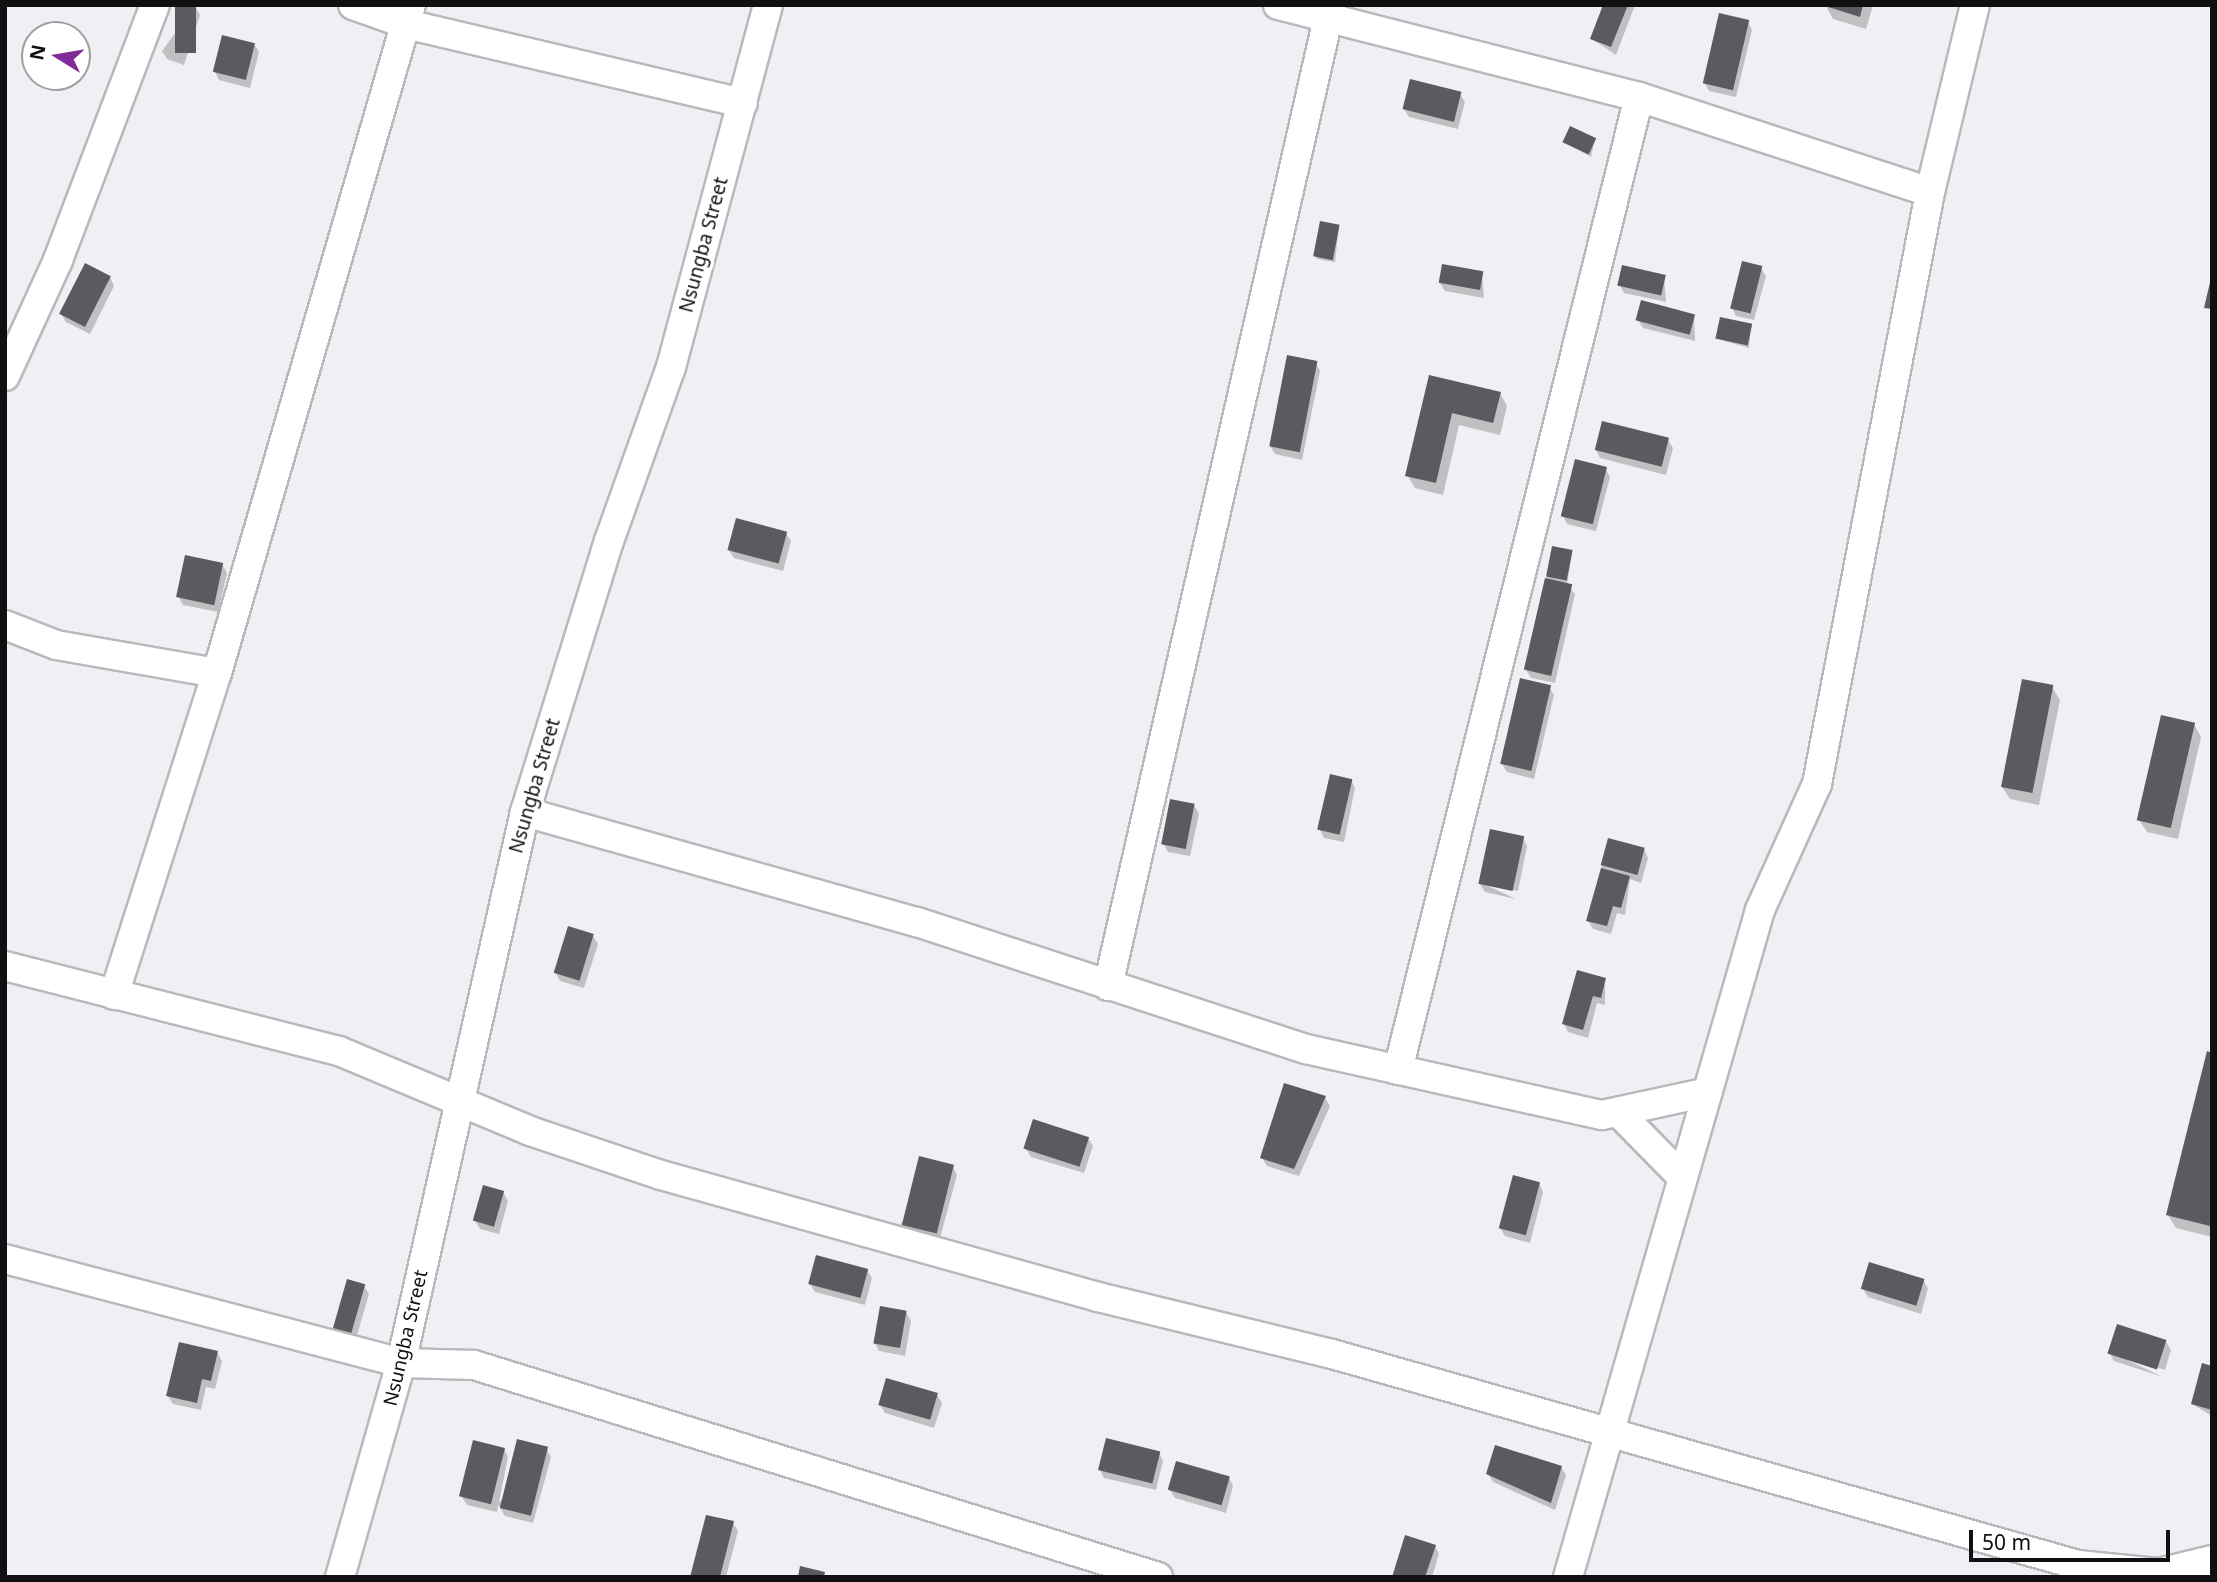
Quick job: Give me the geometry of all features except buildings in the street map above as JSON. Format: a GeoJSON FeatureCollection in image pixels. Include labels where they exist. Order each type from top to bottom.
{"type":"FeatureCollection","features":[{"type":"Feature","properties":{"kind":"street"},"geometry":{"type":"LineString","coordinates":[[5,376],[58,260],[155,5]]}},
{"type":"Feature","properties":{"kind":"street"},"geometry":{"type":"LineString","coordinates":[[353,5],[408,14],[743,103]]}},
{"type":"Feature","properties":{"kind":"street","name":"Nsungba Street"},"geometry":{"type":"LineString","coordinates":[[340,1577],[401,1363],[524,813],[609,541],[671,367],[768,5]]}},
{"type":"Feature","properties":{"kind":"street"},"geometry":{"type":"LineString","coordinates":[[1278,5],[1329,12],[1639,97],[1930,192]]}},
{"type":"Feature","properties":{"kind":"street"},"geometry":{"type":"LineString","coordinates":[[1568,1577],[1606,1436],[1760,910],[1817,784],[1930,192],[1975,5]]}},
{"type":"Feature","properties":{"kind":"street"},"geometry":{"type":"LineString","coordinates":[[1108,986],[1329,12]]}},
{"type":"Feature","properties":{"kind":"street"},"geometry":{"type":"LineString","coordinates":[[114,995],[217,673],[408,14]]}},
{"type":"Feature","properties":{"kind":"street"},"geometry":{"type":"LineString","coordinates":[[1398,1070],[1639,97]]}},
{"type":"Feature","properties":{"kind":"street"},"geometry":{"type":"LineString","coordinates":[[5,625],[56,645],[217,673]]}},
{"type":"Feature","properties":{"kind":"street"},"geometry":{"type":"LineString","coordinates":[[524,813],[917,922],[1306,1049],[1621,1115],[1708,1092]]}},
{"type":"Feature","properties":{"kind":"street"},"geometry":{"type":"LineString","coordinates":[[5,966],[339,1051],[530,1131],[661,1175],[1098,1297],[1332,1354],[1606,1436],[2078,1565],[2158,1573],[2212,1560]]}},
{"type":"Feature","properties":{"kind":"street"},"geometry":{"type":"LineString","coordinates":[[1621,1115],[1682,1177]]}},
{"type":"Feature","properties":{"kind":"street"},"geometry":{"type":"LineString","coordinates":[[5,1259],[401,1363],[474,1365],[1158,1577]]}}]}
